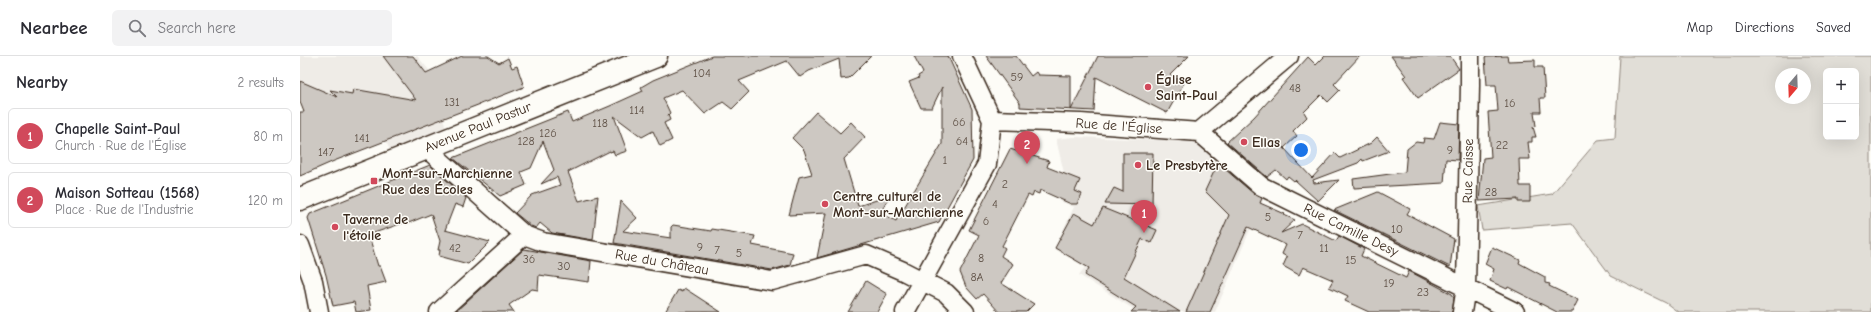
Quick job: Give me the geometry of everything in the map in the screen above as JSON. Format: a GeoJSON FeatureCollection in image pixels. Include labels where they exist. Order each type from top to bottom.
{"type":"FeatureCollection","features":[{"type":"Feature","properties":{"kind":"main road","name":"Avenue Paul Pastur"},"geometry":{"type":"LineString","coordinates":[[300,199],[656,56]]}},
{"type":"Feature","properties":{"kind":"street"},"geometry":{"type":"LineString","coordinates":[[905,312],[924,281],[987,164],[992,120],[962,56]]}},
{"type":"Feature","properties":{"kind":"street"},"geometry":{"type":"LineString","coordinates":[[1199,132],[1289,56]]}},
{"type":"Feature","properties":{"kind":"street","name":"Rue Caisse"},"geometry":{"type":"LineString","coordinates":[[1462,312],[1466,287],[1470,56]]}},
{"type":"Feature","properties":{"kind":"street","name":"Rue de l'Église"},"geometry":{"type":"LineString","coordinates":[[992,120],[1080,123],[1199,132]]}},
{"type":"Feature","properties":{"kind":"street","name":"Rue Camille Desy"},"geometry":{"type":"LineString","coordinates":[[1199,132],[1261,186],[1515,312]]}},
{"type":"Feature","properties":{"kind":"street","name":"Rue du Château"},"geometry":{"type":"LineString","coordinates":[[426,148],[524,235],[543,242],[772,281],[866,255],[924,281],[946,293],[965,312]]}},
{"type":"Feature","properties":{"kind":"street"},"geometry":{"type":"LineString","coordinates":[[439,312],[524,235]]}},
{"type":"Feature","properties":{"kind":"street"},"geometry":{"type":"LineString","coordinates":[[300,245],[313,281],[319,312]]}},
{"type":"Feature","properties":{"kind":"shaded area"},"geometry":{"type":"Polygon","coordinates":[[[300,56],[417,56],[429,70],[446,128],[390,150],[372,114],[300,96],[300,56]]]}},
{"type":"Feature","properties":{"kind":"shaded area"},"geometry":{"type":"Polygon","coordinates":[[[1620,56],[1871,56],[1871,312],[1678,312],[1666,303],[1611,276],[1572,223],[1482,230],[1478,206],[1552,194],[1598,140],[1615,138],[1620,56]]]}},
{"type":"Feature","properties":{"kind":"shaded area"},"geometry":{"type":"Polygon","coordinates":[[[1074,137],[1165,140],[1194,138],[1265,195],[1215,312],[1138,312],[1079,275],[1085,267],[1054,249],[1074,207],[1056,199],[1064,173],[1056,139],[1074,137]]]}},
{"type":"Feature","properties":{"kind":"building"},"geometry":{"type":"Polygon","coordinates":[[[383,56],[413,56],[426,73],[462,56],[488,56],[499,63],[508,58],[512,68],[517,66],[524,87],[334,161],[300,176],[300,112],[304,112],[300,102],[300,81],[337,97],[330,90],[352,94],[353,89],[416,100],[383,56]]]}},
{"type":"Feature","properties":{"kind":"building"},"geometry":{"type":"Polygon","coordinates":[[[712,56],[871,56],[849,78],[841,79],[839,59],[809,71],[800,77],[787,61],[739,81],[749,92],[732,109],[723,102],[705,114],[682,90],[663,98],[670,113],[668,115],[670,120],[664,123],[672,140],[660,146],[653,131],[642,137],[614,116],[627,151],[615,155],[613,151],[610,151],[568,172],[579,201],[598,196],[593,240],[552,233],[540,223],[536,228],[531,226],[515,213],[532,195],[560,185],[557,177],[541,184],[554,170],[543,141],[531,168],[521,172],[526,185],[500,196],[453,158],[568,112],[572,122],[643,91],[641,87],[653,80],[712,56]]]}},
{"type":"Feature","properties":{"kind":"building"},"geometry":{"type":"Polygon","coordinates":[[[914,56],[948,56],[972,109],[973,160],[939,222],[817,258],[826,213],[789,215],[799,177],[812,174],[804,150],[792,138],[816,112],[840,133],[851,122],[865,137],[844,159],[858,206],[889,196],[881,213],[896,221],[942,144],[942,87],[932,108],[921,108],[909,82],[919,78],[918,76],[923,73],[914,56]]]}},
{"type":"Feature","properties":{"kind":"building"},"geometry":{"type":"Polygon","coordinates":[[[986,56],[1016,56],[1031,76],[1036,72],[1038,75],[1071,76],[1071,110],[1020,107],[1020,103],[986,56]]]}},
{"type":"Feature","properties":{"kind":"building","name":"Église Saint-Paul"},"geometry":{"type":"Polygon","coordinates":[[[1098,56],[1189,56],[1170,75],[1184,83],[1167,113],[1096,77],[1094,111],[1071,110],[1098,56]]]}},
{"type":"Feature","properties":{"kind":"building"},"geometry":{"type":"Polygon","coordinates":[[[1325,56],[1360,56],[1334,84],[1340,90],[1328,102],[1321,95],[1304,112],[1307,117],[1293,131],[1297,136],[1284,148],[1312,178],[1335,153],[1340,158],[1371,143],[1377,137],[1389,151],[1363,161],[1362,159],[1358,163],[1313,180],[1314,183],[1339,180],[1318,201],[1295,180],[1294,181],[1288,176],[1286,179],[1276,170],[1267,177],[1227,142],[1254,117],[1308,57],[1316,65],[1325,56]]]}},
{"type":"Feature","properties":{"kind":"building"},"geometry":{"type":"Polygon","coordinates":[[[1391,56],[1450,56],[1459,69],[1418,98],[1403,77],[1406,76],[1391,56]]]}},
{"type":"Feature","properties":{"kind":"building"},"geometry":{"type":"Polygon","coordinates":[[[1507,56],[1508,61],[1535,60],[1535,67],[1543,67],[1545,98],[1540,98],[1541,112],[1534,112],[1536,126],[1533,127],[1536,137],[1532,137],[1532,142],[1528,142],[1530,159],[1519,159],[1520,186],[1530,186],[1530,202],[1518,202],[1518,199],[1479,201],[1483,158],[1491,157],[1488,112],[1498,111],[1496,85],[1487,85],[1485,57],[1507,56]]]}},
{"type":"Feature","properties":{"kind":"building"},"geometry":{"type":"Polygon","coordinates":[[[1440,122],[1459,124],[1458,160],[1446,159],[1444,183],[1354,188],[1353,179],[1405,172],[1407,149],[1416,142],[1423,143],[1424,138],[1434,139],[1440,122]]]}},
{"type":"Feature","properties":{"kind":"building"},"geometry":{"type":"Polygon","coordinates":[[[1010,149],[1049,161],[1047,167],[1080,180],[1075,191],[1082,194],[1077,204],[1071,204],[1040,190],[1039,194],[1034,192],[1032,197],[1028,195],[1002,246],[1005,248],[1001,256],[1013,264],[1001,283],[1034,304],[1026,312],[999,312],[983,294],[977,299],[966,287],[960,272],[979,235],[969,230],[1010,149]]]}},
{"type":"Feature","properties":{"kind":"building"},"geometry":{"type":"Polygon","coordinates":[[[1123,153],[1153,153],[1152,205],[1105,204],[1114,188],[1123,192],[1123,153]]]}},
{"type":"Feature","properties":{"kind":"building"},"geometry":{"type":"Polygon","coordinates":[[[1218,163],[1254,194],[1262,198],[1260,203],[1295,220],[1281,233],[1302,224],[1336,241],[1339,236],[1364,249],[1361,256],[1406,278],[1409,271],[1452,294],[1454,297],[1452,312],[1369,312],[1345,301],[1348,296],[1329,287],[1333,280],[1303,267],[1299,275],[1283,266],[1287,257],[1282,254],[1286,245],[1248,227],[1210,312],[1186,312],[1229,215],[1205,191],[1218,163]]]}},
{"type":"Feature","properties":{"kind":"building"},"geometry":{"type":"Polygon","coordinates":[[[430,165],[466,198],[463,207],[455,204],[445,230],[490,242],[468,264],[439,256],[440,250],[438,250],[440,241],[431,214],[406,224],[406,222],[374,233],[374,235],[369,236],[378,266],[380,266],[386,282],[367,286],[371,310],[356,312],[354,302],[333,306],[326,275],[308,218],[310,214],[430,165]]]}},
{"type":"Feature","properties":{"kind":"building"},"geometry":{"type":"Polygon","coordinates":[[[1378,192],[1410,209],[1407,214],[1454,239],[1450,267],[1334,210],[1378,192]]]}},
{"type":"Feature","properties":{"kind":"building"},"geometry":{"type":"Polygon","coordinates":[[[621,201],[637,218],[623,231],[671,238],[671,227],[673,225],[711,231],[712,229],[755,236],[752,245],[793,253],[790,265],[772,270],[614,243],[621,201]]]}},
{"type":"Feature","properties":{"kind":"building"},"geometry":{"type":"Polygon","coordinates":[[[1103,208],[1157,230],[1151,243],[1142,239],[1124,277],[1180,312],[1131,312],[1136,307],[1085,275],[1089,268],[1055,248],[1074,213],[1094,224],[1103,208]]]}},
{"type":"Feature","properties":{"kind":"building"},"geometry":{"type":"Polygon","coordinates":[[[1492,247],[1520,260],[1519,263],[1545,277],[1545,283],[1550,284],[1549,286],[1578,300],[1572,312],[1557,312],[1508,287],[1507,289],[1490,281],[1494,269],[1485,264],[1492,247]]]}},
{"type":"Feature","properties":{"kind":"building"},"geometry":{"type":"Polygon","coordinates":[[[524,249],[591,261],[589,282],[539,275],[538,290],[532,289],[509,305],[514,312],[455,312],[524,249]]]}},
{"type":"Feature","properties":{"kind":"building"},"geometry":{"type":"Polygon","coordinates":[[[866,281],[887,294],[877,312],[848,312],[866,281]]]}},
{"type":"Feature","properties":{"kind":"building"},"geometry":{"type":"Polygon","coordinates":[[[684,288],[721,312],[665,312],[678,290],[682,292],[684,288]]]}},
{"type":"Feature","properties":{"kind":"place","name":"Église Saint-Paul"},"geometry":{"type":"Point","coordinates":[1148,87]}},
{"type":"Feature","properties":{"kind":"place","name":"Ellas"},"geometry":{"type":"Point","coordinates":[1244,142]}},
{"type":"Feature","properties":{"kind":"place","name":"Maison Sotteau (1568)"},"geometry":{"type":"Point","coordinates":[1027,164]}},
{"type":"Feature","properties":{"kind":"place","name":"Le Presbytère"},"geometry":{"type":"Point","coordinates":[1138,165]}},
{"type":"Feature","properties":{"kind":"place","name":"Mont-sur-Marchienne Rue des Écoles"},"geometry":{"type":"Point","coordinates":[374,181]}},
{"type":"Feature","properties":{"kind":"place","name":"Centre culturel de Mont-sur-Marchienne"},"geometry":{"type":"Point","coordinates":[825,204]}},
{"type":"Feature","properties":{"kind":"place","name":"Taverne de l'étoile"},"geometry":{"type":"Point","coordinates":[335,227]}},
{"type":"Feature","properties":{"kind":"place","name":"Chapelle Saint-Paul"},"geometry":{"type":"Point","coordinates":[1144,233]}}]}
